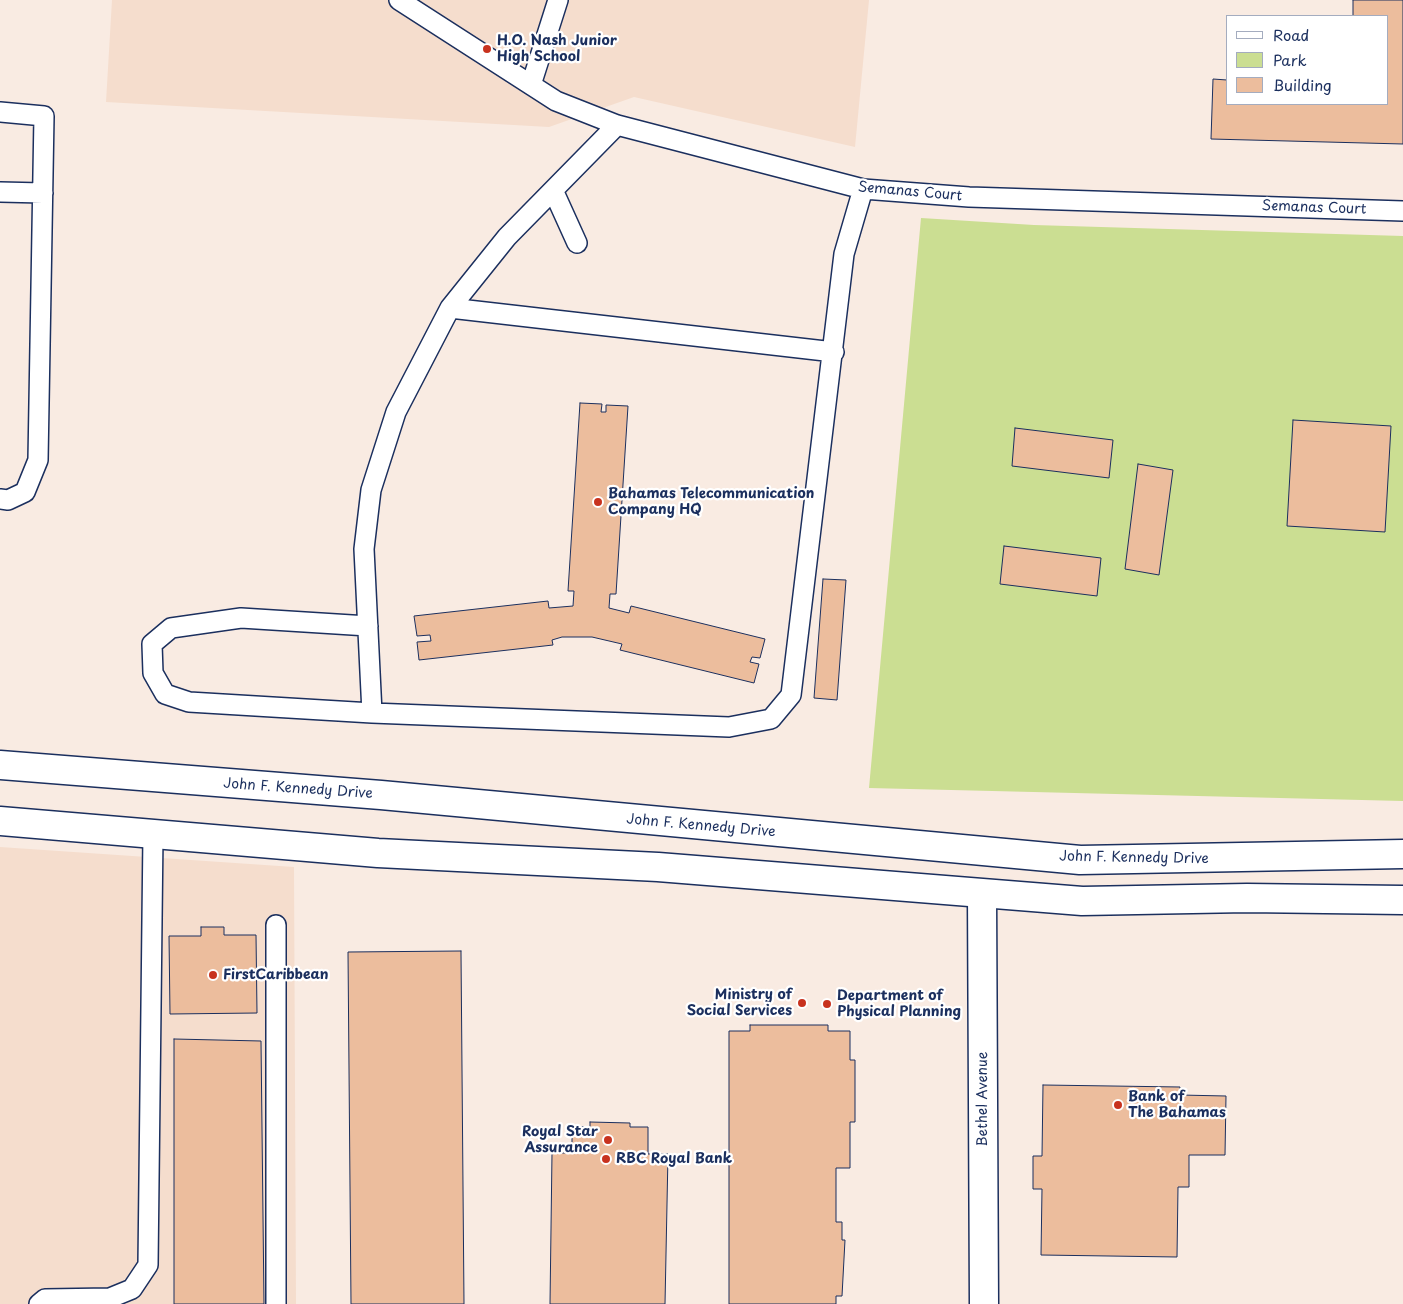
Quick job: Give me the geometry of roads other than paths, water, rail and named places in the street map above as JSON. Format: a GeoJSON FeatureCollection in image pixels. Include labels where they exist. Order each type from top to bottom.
{"type":"FeatureCollection","features":[{"type":"Feature","properties":{"kind":"main road","name":"John F. Kennedy Drive"},"geometry":{"type":"LineString","coordinates":[[0,765],[380,795],[1080,860],[1403,854]]}},
{"type":"Feature","properties":{"kind":"main road"},"geometry":{"type":"LineString","coordinates":[[0,821],[378,853],[658,867],[1082,901],[1247,898],[1403,900]]}},
{"type":"Feature","properties":{"kind":"main road","name":"Bethel Avenue"},"geometry":{"type":"LineString","coordinates":[[982,894],[984,1304]]}},
{"type":"Feature","properties":{"kind":"lane","name":"Semanas Court"},"geometry":{"type":"LineString","coordinates":[[399,0],[427,8],[531,85],[556,101],[617,125],[863,189],[969,197],[1403,211]]}},
{"type":"Feature","properties":{"kind":"lane"},"geometry":{"type":"LineString","coordinates":[[531,85],[558,0]]}},
{"type":"Feature","properties":{"kind":"lane"},"geometry":{"type":"LineString","coordinates":[[0,112],[44,116],[38,460],[25,492],[8,500],[0,500]]}},
{"type":"Feature","properties":{"kind":"lane"},"geometry":{"type":"LineString","coordinates":[[372,713],[364,549],[371,490],[396,412],[450,308],[507,237],[617,125]]}},
{"type":"Feature","properties":{"kind":"lane"},"geometry":{"type":"LineString","coordinates":[[368,626],[241,618],[171,628],[152,644],[153,673],[165,694],[188,702],[372,713],[729,727],[771,719],[791,694],[834,352],[844,254],[863,189]]}},
{"type":"Feature","properties":{"kind":"lane"},"geometry":{"type":"LineString","coordinates":[[553,190],[577,244]]}},
{"type":"Feature","properties":{"kind":"lane"},"geometry":{"type":"LineString","coordinates":[[0,192],[43,193]]}},
{"type":"Feature","properties":{"kind":"lane"},"geometry":{"type":"LineString","coordinates":[[450,308],[834,352]]}},
{"type":"Feature","properties":{"kind":"lane"},"geometry":{"type":"LineString","coordinates":[[39,1304],[45,1299],[110,1298],[132,1290],[148,1265],[152,834]]}},
{"type":"Feature","properties":{"kind":"lane"},"geometry":{"type":"LineString","coordinates":[[276,925],[276,1304]]}},
{"type":"Feature","properties":{"kind":"place","name":"H.O. Nash Junior High School"},"geometry":{"type":"Point","coordinates":[487,49]}},
{"type":"Feature","properties":{"kind":"place","name":"Bahamas Telecommunication Company HQ"},"geometry":{"type":"Point","coordinates":[598,502]}},
{"type":"Feature","properties":{"kind":"place","name":"FirstCaribbean"},"geometry":{"type":"Point","coordinates":[213,975]}},
{"type":"Feature","properties":{"kind":"place","name":"Ministry of Social Services"},"geometry":{"type":"Point","coordinates":[802,1003]}},
{"type":"Feature","properties":{"kind":"place","name":"Department of Physical Planning"},"geometry":{"type":"Point","coordinates":[827,1004]}},
{"type":"Feature","properties":{"kind":"place","name":"Bank of The Bahamas"},"geometry":{"type":"Point","coordinates":[1118,1105]}},
{"type":"Feature","properties":{"kind":"place","name":"Royal Star Assurance"},"geometry":{"type":"Point","coordinates":[608,1140]}},
{"type":"Feature","properties":{"kind":"place","name":"RBC Royal Bank"},"geometry":{"type":"Point","coordinates":[606,1159]}}]}
